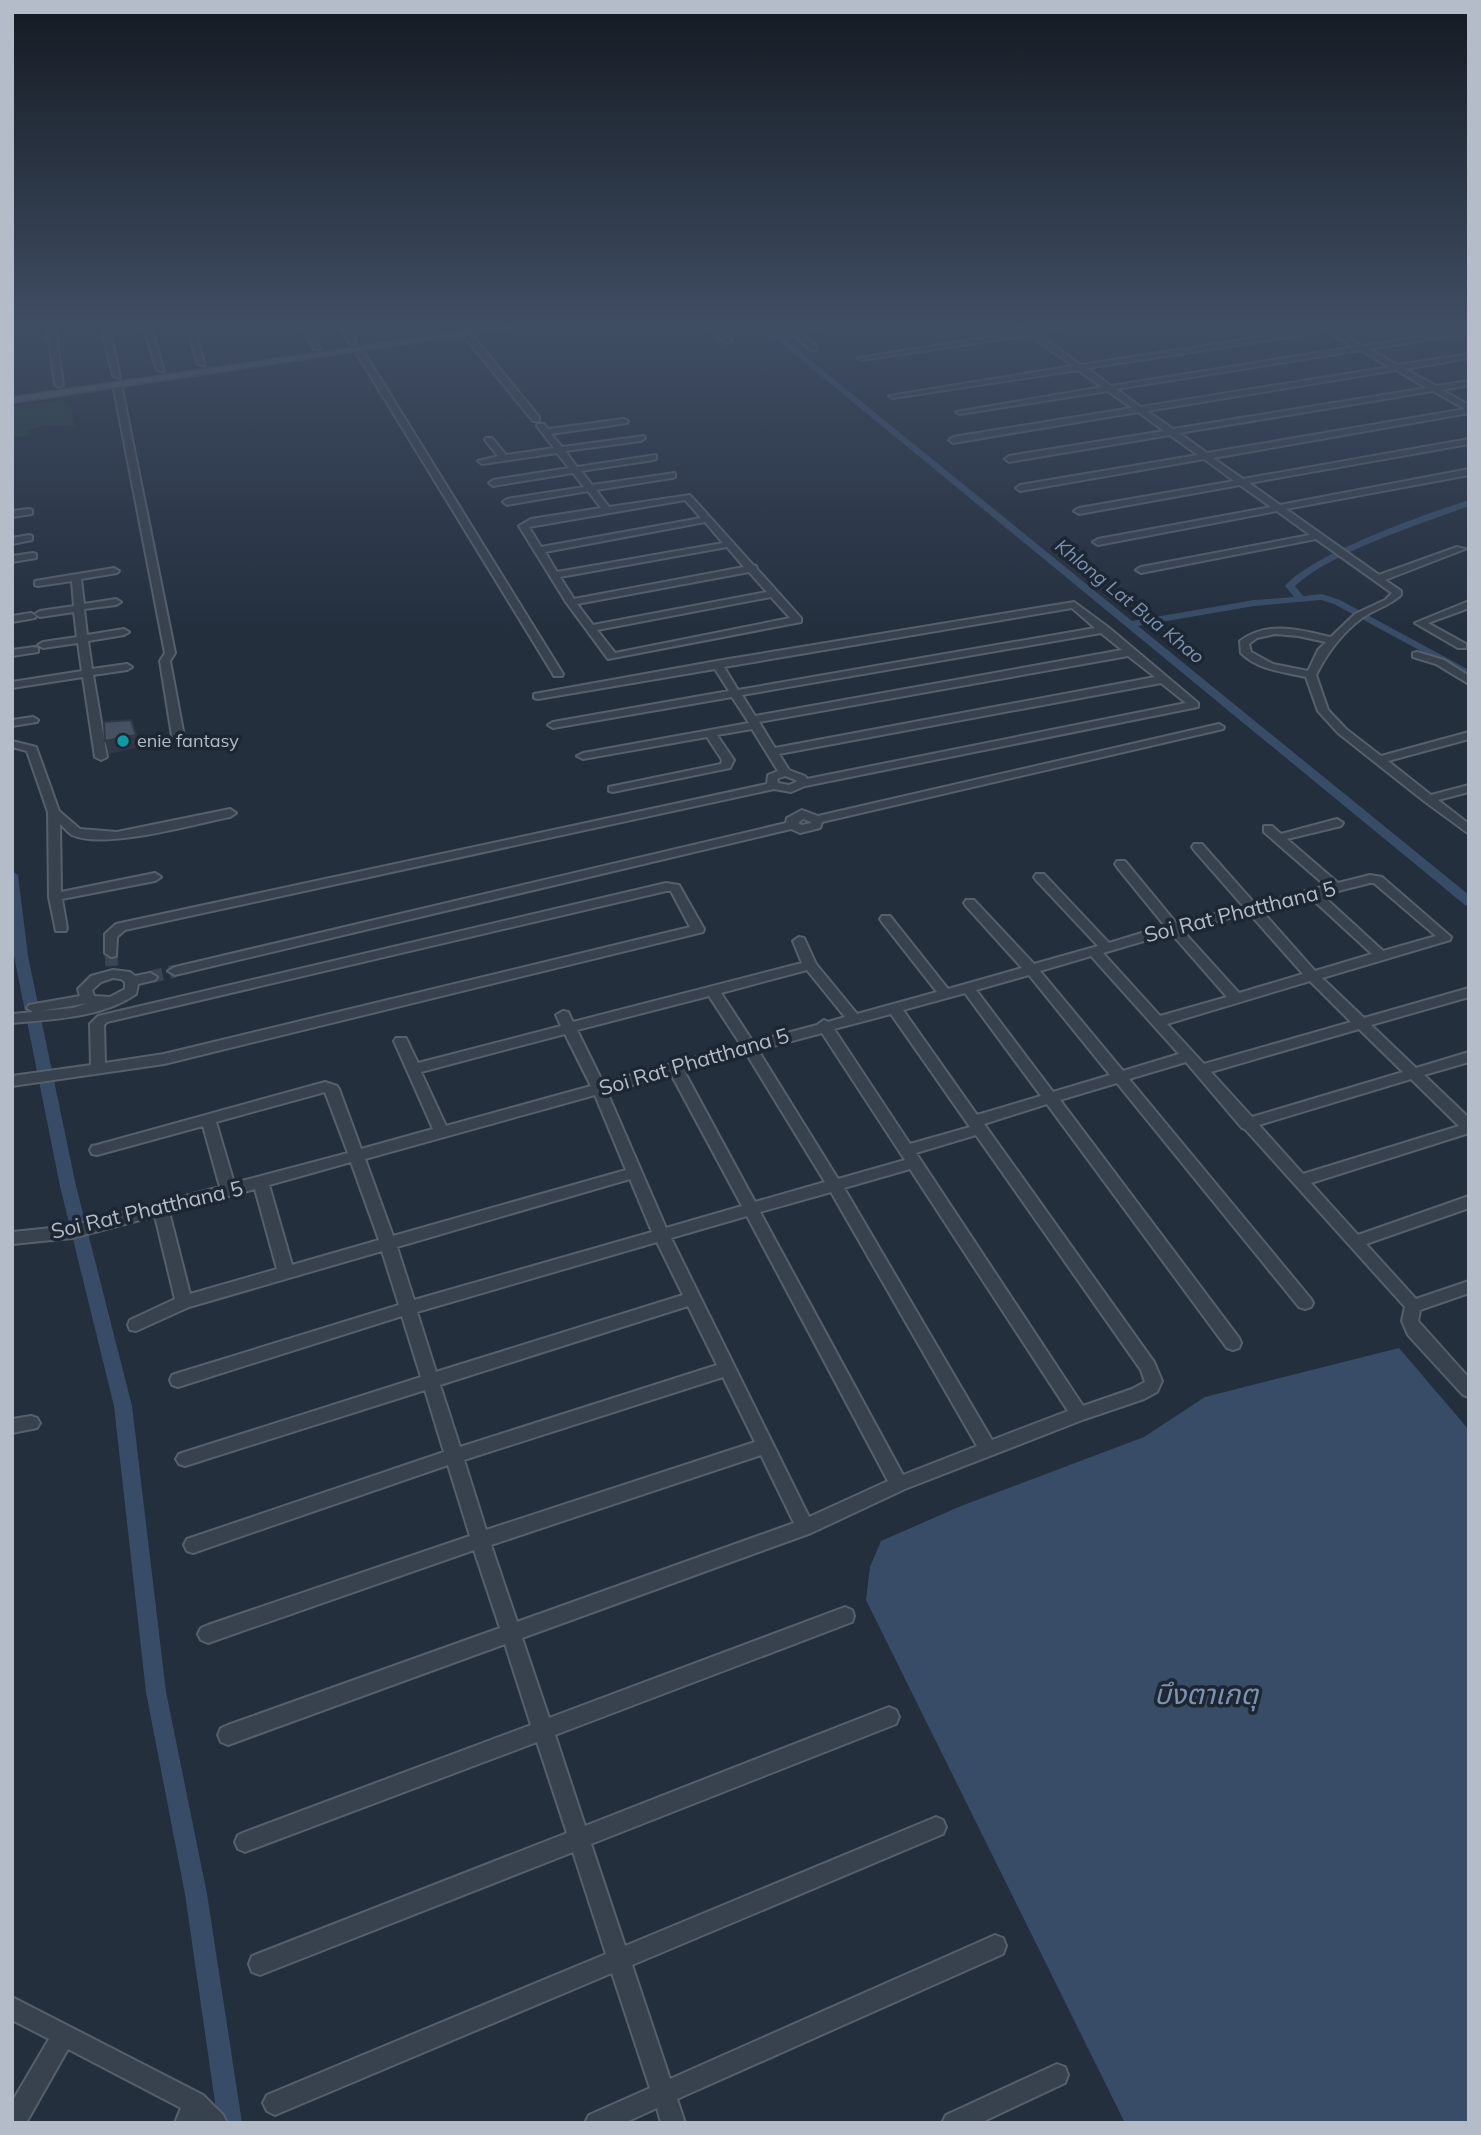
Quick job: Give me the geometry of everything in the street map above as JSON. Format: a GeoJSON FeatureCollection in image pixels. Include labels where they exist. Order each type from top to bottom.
{"type":"FeatureCollection","features":[{"type":"Feature","properties":{"kind":"street"},"geometry":{"type":"LineString","coordinates":[[126,429],[170,653],[165,661],[177,736]]}},
{"type":"Feature","properties":{"kind":"street"},"geometry":{"type":"LineString","coordinates":[[407,429],[558,674]]}},
{"type":"Feature","properties":{"kind":"street"},"geometry":{"type":"LineString","coordinates":[[543,429],[607,510]]}},
{"type":"Feature","properties":{"kind":"street"},"geometry":{"type":"LineString","coordinates":[[953,440],[1024,429]]}},
{"type":"Feature","properties":{"kind":"street"},"geometry":{"type":"LineString","coordinates":[[1167,429],[1398,593],[1388,603],[1362,614],[1332,640],[1314,665],[1311,675],[1323,711],[1342,731],[1469,830]]}},
{"type":"Feature","properties":{"kind":"street"},"geometry":{"type":"LineString","coordinates":[[1009,459],[1198,429]]}},
{"type":"Feature","properties":{"kind":"street"},"geometry":{"type":"LineString","coordinates":[[1020,488],[1361,429]]}},
{"type":"Feature","properties":{"kind":"street"},"geometry":{"type":"LineString","coordinates":[[482,461],[641,439]]}},
{"type":"Feature","properties":{"kind":"street"},"geometry":{"type":"LineString","coordinates":[[489,440],[504,458]]}},
{"type":"Feature","properties":{"kind":"street"},"geometry":{"type":"LineString","coordinates":[[1079,511],[1469,441]]}},
{"type":"Feature","properties":{"kind":"street"},"geometry":{"type":"LineString","coordinates":[[494,483],[653,457]]}},
{"type":"Feature","properties":{"kind":"street"},"geometry":{"type":"LineString","coordinates":[[1098,542],[1469,472]]}},
{"type":"Feature","properties":{"kind":"street"},"geometry":{"type":"LineString","coordinates":[[507,502],[672,475]]}},
{"type":"Feature","properties":{"kind":"street"},"geometry":{"type":"LineString","coordinates":[[687,497],[797,620],[612,657],[571,602],[524,526],[526,523],[607,510],[687,497]]}},
{"type":"Feature","properties":{"kind":"street"},"geometry":{"type":"LineString","coordinates":[[12,514],[29,512]]}},
{"type":"Feature","properties":{"kind":"street"},"geometry":{"type":"LineString","coordinates":[[538,550],[709,519]]}},
{"type":"Feature","properties":{"kind":"street"},"geometry":{"type":"LineString","coordinates":[[1141,570],[1318,536]]}},
{"type":"Feature","properties":{"kind":"street"},"geometry":{"type":"LineString","coordinates":[[12,541],[29,538]]}},
{"type":"Feature","properties":{"kind":"street"},"geometry":{"type":"LineString","coordinates":[[555,575],[730,544]]}},
{"type":"Feature","properties":{"kind":"street"},"geometry":{"type":"LineString","coordinates":[[1378,579],[1460,549]]}},
{"type":"Feature","properties":{"kind":"street"},"geometry":{"type":"LineString","coordinates":[[12,559],[33,556]]}},
{"type":"Feature","properties":{"kind":"street"},"geometry":{"type":"LineString","coordinates":[[571,602],[753,568]]}},
{"type":"Feature","properties":{"kind":"street"},"geometry":{"type":"LineString","coordinates":[[38,583],[114,571]]}},
{"type":"Feature","properties":{"kind":"street"},"geometry":{"type":"LineString","coordinates":[[76,577],[82,638],[101,757]]}},
{"type":"Feature","properties":{"kind":"street"},"geometry":{"type":"LineString","coordinates":[[591,628],[774,594]]}},
{"type":"Feature","properties":{"kind":"street"},"geometry":{"type":"LineString","coordinates":[[12,619],[116,602]]}},
{"type":"Feature","properties":{"kind":"street"},"geometry":{"type":"LineString","coordinates":[[132,981],[112,965],[110,936],[112,931],[121,927],[774,786],[791,789],[802,783],[1194,705],[1104,629],[1071,605],[538,696]]}},
{"type":"Feature","properties":{"kind":"street"},"geometry":{"type":"LineString","coordinates":[[1462,646],[1420,623],[1467,606]]}},
{"type":"Feature","properties":{"kind":"street"},"geometry":{"type":"LineString","coordinates":[[553,725],[1104,629]]}},
{"type":"Feature","properties":{"kind":"street"},"geometry":{"type":"LineString","coordinates":[[1311,675],[1255,660],[1246,653],[1244,643],[1252,635],[1271,631],[1294,632],[1332,640]]}},
{"type":"Feature","properties":{"kind":"street"},"geometry":{"type":"LineString","coordinates":[[12,653],[124,632]]}},
{"type":"Feature","properties":{"kind":"street"},"geometry":{"type":"LineString","coordinates":[[583,756],[1131,652]]}},
{"type":"Feature","properties":{"kind":"street"},"geometry":{"type":"LineString","coordinates":[[1417,655],[1440,662],[1469,681]]}},
{"type":"Feature","properties":{"kind":"street"},"geometry":{"type":"LineString","coordinates":[[717,664],[785,772]]}},
{"type":"Feature","properties":{"kind":"street"},"geometry":{"type":"LineString","coordinates":[[12,685],[127,667]]}},
{"type":"Feature","properties":{"kind":"street"},"geometry":{"type":"LineString","coordinates":[[772,751],[1163,679]]}},
{"type":"Feature","properties":{"kind":"street"},"geometry":{"type":"LineString","coordinates":[[12,723],[33,720]]}},
{"type":"Feature","properties":{"kind":"street"},"geometry":{"type":"LineString","coordinates":[[175,971],[793,825],[791,821],[795,816],[802,814],[817,820],[1219,727]]}},
{"type":"Feature","properties":{"kind":"street"},"geometry":{"type":"LineString","coordinates":[[614,789],[726,766],[728,760],[710,733]]}},
{"type":"Feature","properties":{"kind":"street"},"geometry":{"type":"LineString","coordinates":[[1380,760],[1469,735]]}},
{"type":"Feature","properties":{"kind":"street"},"geometry":{"type":"LineString","coordinates":[[12,744],[32,748],[54,812],[55,897],[61,928]]}},
{"type":"Feature","properties":{"kind":"street"},"geometry":{"type":"LineString","coordinates":[[774,786],[772,777],[785,772],[794,773],[801,778],[802,783]]}},
{"type":"Feature","properties":{"kind":"street"},"geometry":{"type":"LineString","coordinates":[[1428,799],[1469,788]]}},
{"type":"Feature","properties":{"kind":"street"},"geometry":{"type":"LineString","coordinates":[[54,812],[76,832],[104,835],[117,835],[230,813]]}},
{"type":"Feature","properties":{"kind":"street"},"geometry":{"type":"LineString","coordinates":[[1279,838],[1337,823]]}},
{"type":"Feature","properties":{"kind":"street"},"geometry":{"type":"LineString","coordinates":[[1268,829],[1336,888]]}},
{"type":"Feature","properties":{"kind":"street"},"geometry":{"type":"LineString","coordinates":[[1198,847],[1250,909],[1313,977],[1469,1127],[1299,1181]]}},
{"type":"Feature","properties":{"kind":"street"},"geometry":{"type":"LineString","coordinates":[[1121,864],[1173,928],[1236,998]]}},
{"type":"Feature","properties":{"kind":"street"},"geometry":{"type":"LineString","coordinates":[[55,897],[155,877]]}},
{"type":"Feature","properties":{"kind":"street"},"geometry":{"type":"LineString","coordinates":[[1040,877],[1247,1124],[1413,1306]]}},
{"type":"Feature","properties":{"kind":"street","name":"Soi Rat Phatthana 5"},"geometry":{"type":"LineString","coordinates":[[12,1238],[72,1232],[103,1225],[824,1025],[968,988],[1173,928],[1374,879],[1445,937],[1380,955]]}},
{"type":"Feature","properties":{"kind":"street"},"geometry":{"type":"LineString","coordinates":[[12,1081],[164,1059],[698,929],[675,888],[599,903],[103,1019],[97,1024],[98,1068]]}},
{"type":"Feature","properties":{"kind":"street"},"geometry":{"type":"LineString","coordinates":[[1160,1021],[1380,955],[1314,894]]}},
{"type":"Feature","properties":{"kind":"street"},"geometry":{"type":"LineString","coordinates":[[970,903],[1031,969],[1305,1303]]}},
{"type":"Feature","properties":{"kind":"street"},"geometry":{"type":"LineString","coordinates":[[886,919],[945,994]]}},
{"type":"Feature","properties":{"kind":"street"},"geometry":{"type":"LineString","coordinates":[[799,941],[810,965],[853,1018]]}},
{"type":"Feature","properties":{"kind":"street"},"geometry":{"type":"LineString","coordinates":[[94,1002],[85,989],[112,965]]}},
{"type":"Feature","properties":{"kind":"street"},"geometry":{"type":"LineString","coordinates":[[413,1069],[566,1021],[712,990],[810,965]]}},
{"type":"Feature","properties":{"kind":"street"},"geometry":{"type":"LineString","coordinates":[[132,981],[150,977]]}},
{"type":"Feature","properties":{"kind":"street"},"geometry":{"type":"LineString","coordinates":[[14,1017],[94,1002],[118,1001],[131,991],[132,981]]}},
{"type":"Feature","properties":{"kind":"street"},"geometry":{"type":"LineString","coordinates":[[968,988],[1233,1343]]}},
{"type":"Feature","properties":{"kind":"street"},"geometry":{"type":"LineString","coordinates":[[712,990],[750,1047],[834,1186],[988,1449]]}},
{"type":"Feature","properties":{"kind":"street"},"geometry":{"type":"LineString","coordinates":[[1201,1070],[1469,992]]}},
{"type":"Feature","properties":{"kind":"street"},"geometry":{"type":"LineString","coordinates":[[228,1735],[805,1527],[899,1484],[1151,1387],[1153,1374],[894,1008]]}},
{"type":"Feature","properties":{"kind":"street"},"geometry":{"type":"LineString","coordinates":[[566,1021],[599,1088],[662,1236],[805,1527]]}},
{"type":"Feature","properties":{"kind":"street"},"geometry":{"type":"LineString","coordinates":[[824,1025],[1079,1414]]}},
{"type":"Feature","properties":{"kind":"street"},"geometry":{"type":"LineString","coordinates":[[401,1041],[441,1132]]}},
{"type":"Feature","properties":{"kind":"street"},"geometry":{"type":"LineString","coordinates":[[178,1380],[409,1308],[834,1186],[911,1156],[977,1125],[1051,1097],[1189,1056]]}},
{"type":"Feature","properties":{"kind":"street"},"geometry":{"type":"LineString","coordinates":[[1247,1124],[1469,1057]]}},
{"type":"Feature","properties":{"kind":"street"},"geometry":{"type":"LineString","coordinates":[[675,1068],[899,1484]]}},
{"type":"Feature","properties":{"kind":"street"},"geometry":{"type":"LineString","coordinates":[[97,1150],[330,1088],[358,1156],[388,1244],[480,1540],[673,2123]]}},
{"type":"Feature","properties":{"kind":"street"},"geometry":{"type":"LineString","coordinates":[[208,1120],[229,1191]]}},
{"type":"Feature","properties":{"kind":"street"},"geometry":{"type":"LineString","coordinates":[[136,1325],[184,1302],[634,1173]]}},
{"type":"Feature","properties":{"kind":"street"},"geometry":{"type":"LineString","coordinates":[[261,1182],[286,1273]]}},
{"type":"Feature","properties":{"kind":"street"},"geometry":{"type":"LineString","coordinates":[[1354,1242],[1469,1202]]}},
{"type":"Feature","properties":{"kind":"street"},"geometry":{"type":"LineString","coordinates":[[161,1209],[184,1302]]}},
{"type":"Feature","properties":{"kind":"street"},"geometry":{"type":"LineString","coordinates":[[1413,1306],[1469,1287]]}},
{"type":"Feature","properties":{"kind":"street"},"geometry":{"type":"LineString","coordinates":[[185,1459],[693,1298]]}},
{"type":"Feature","properties":{"kind":"street"},"geometry":{"type":"LineString","coordinates":[[1413,1306],[1410,1321],[1414,1330],[1469,1390]]}},
{"type":"Feature","properties":{"kind":"street"},"geometry":{"type":"LineString","coordinates":[[193,1545],[454,1456],[728,1368]]}},
{"type":"Feature","properties":{"kind":"street"},"geometry":{"type":"LineString","coordinates":[[12,1426],[31,1423]]}},
{"type":"Feature","properties":{"kind":"street"},"geometry":{"type":"LineString","coordinates":[[208,1634],[480,1540],[766,1446]]}},
{"type":"Feature","properties":{"kind":"street"},"geometry":{"type":"LineString","coordinates":[[245,1842],[845,1616]]}},
{"type":"Feature","properties":{"kind":"street"},"geometry":{"type":"LineString","coordinates":[[260,1964],[889,1717]]}},
{"type":"Feature","properties":{"kind":"street"},"geometry":{"type":"LineString","coordinates":[[275,2103],[936,1827]]}},
{"type":"Feature","properties":{"kind":"street"},"geometry":{"type":"LineString","coordinates":[[597,2123],[995,1946]]}},
{"type":"Feature","properties":{"kind":"street"},"geometry":{"type":"LineString","coordinates":[[12,2008],[64,2035],[191,2113],[215,2123]]}},
{"type":"Feature","properties":{"kind":"street"},"geometry":{"type":"LineString","coordinates":[[13,2123],[64,2035]]}},
{"type":"Feature","properties":{"kind":"street"},"geometry":{"type":"LineString","coordinates":[[954,2123],[1057,2075]]}},
{"type":"Feature","properties":{"kind":"green space"},"geometry":{"type":"Polygon","coordinates":[[[12,429],[35,429],[29,430],[26,436],[12,438],[12,429]]]}},
{"type":"Feature","properties":{"kind":"water","name":"บึงตาเกตุ"},"geometry":{"type":"Polygon","coordinates":[[[1399,1348],[1469,1430],[1469,2123],[1125,2123],[866,1600],[870,1567],[881,1541],[961,1506],[1144,1437],[1205,1397],[1399,1348]]]}},
{"type":"Feature","properties":{"kind":"building"},"geometry":{"type":"Polygon","coordinates":[[[131,720],[136,735],[105,741],[104,722],[131,720]]]}},
{"type":"Feature","properties":{"kind":"waterway","name":"Khlong Lat Bua Khao"},"geometry":{"type":"LineString","coordinates":[[890,429],[1469,902]]}},
{"type":"Feature","properties":{"kind":"waterway"},"geometry":{"type":"LineString","coordinates":[[1300,598],[1290,586],[1320,564],[1372,540],[1469,503]]}},
{"type":"Feature","properties":{"kind":"waterway"},"geometry":{"type":"LineString","coordinates":[[1132,624],[1254,603],[1322,597],[1337,602],[1469,674]]}},
{"type":"Feature","properties":{"kind":"waterway"},"geometry":{"type":"LineString","coordinates":[[12,875],[21,956],[68,1186],[123,1406],[156,1692],[196,1894],[230,2123]]}},
{"type":"Feature","properties":{"kind":"tunnel"},"geometry":{"type":"LineString","coordinates":[[111,953],[112,967]]}},
{"type":"Feature","properties":{"kind":"tunnel"},"geometry":{"type":"LineString","coordinates":[[150,977],[175,971]]}},
{"type":"Feature","properties":{"kind":"place","name":"enie fantasy"},"geometry":{"type":"Point","coordinates":[123,741]}}]}
